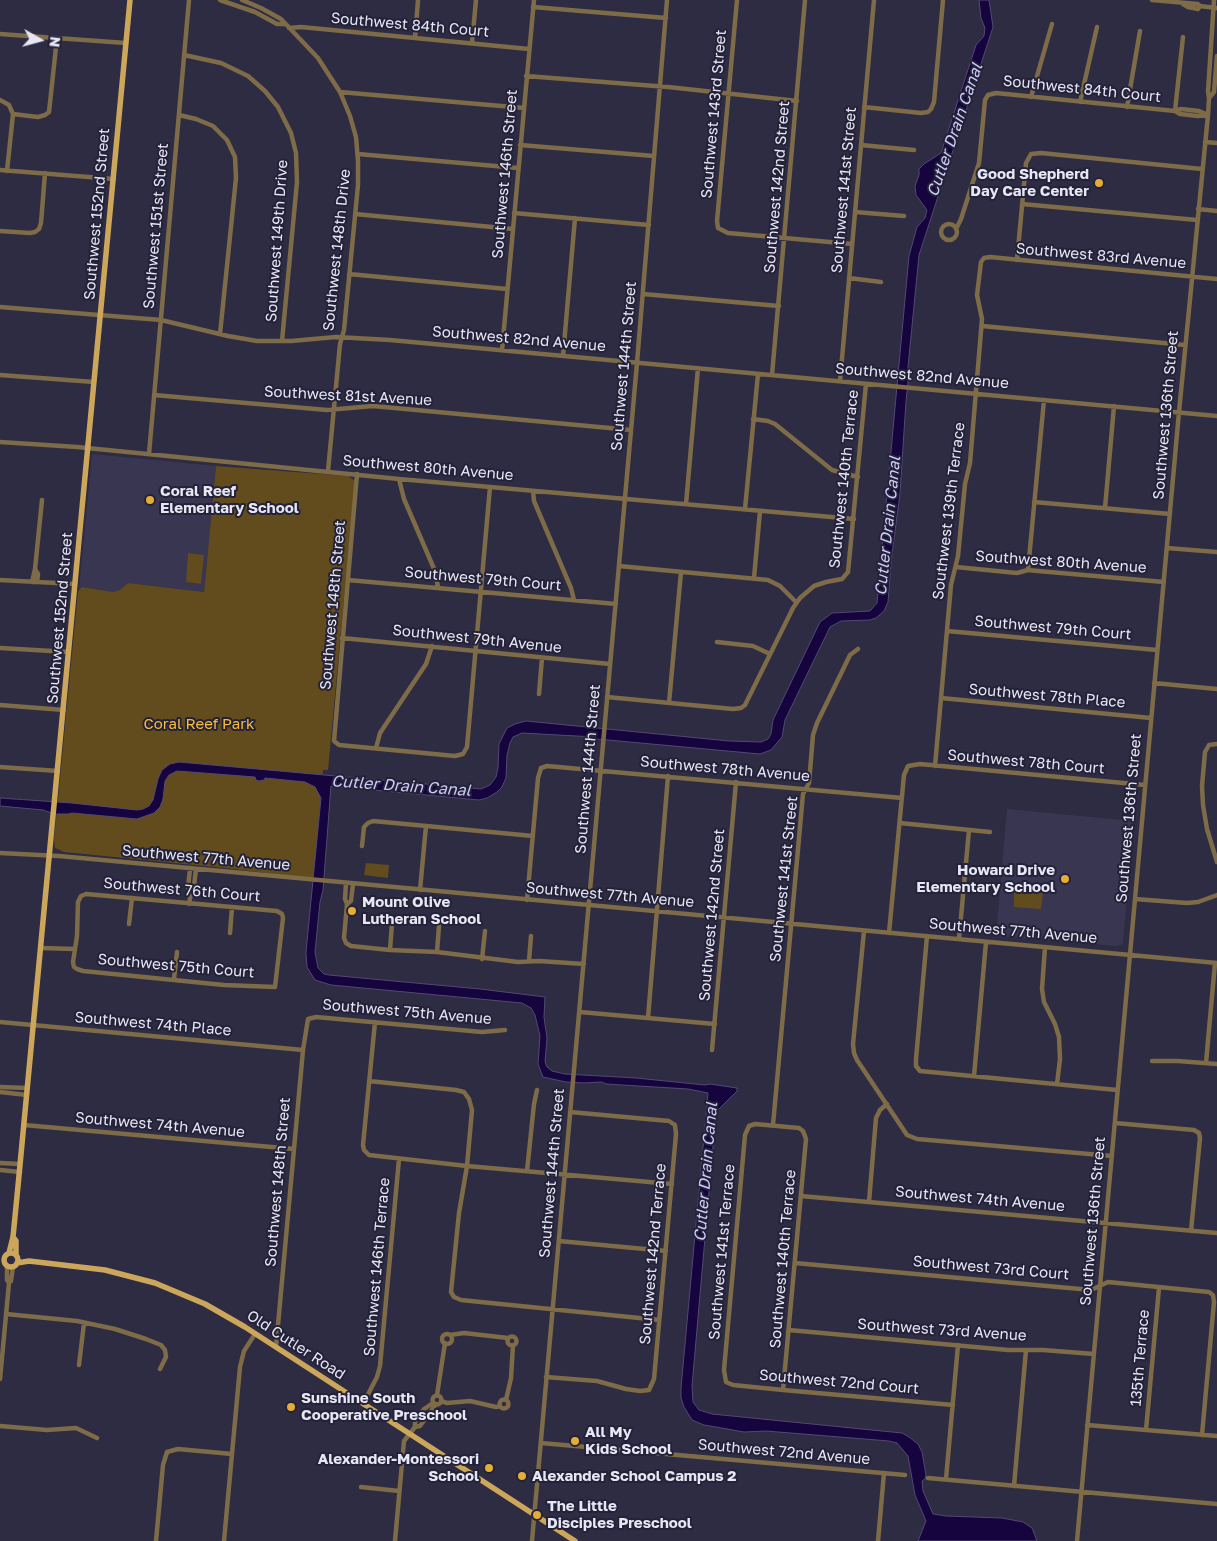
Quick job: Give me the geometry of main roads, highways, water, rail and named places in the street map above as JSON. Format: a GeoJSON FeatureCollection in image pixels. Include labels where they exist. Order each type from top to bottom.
{"type":"FeatureCollection","features":[{"type":"Feature","properties":{"kind":"main road","name":"Southwest 152nd Street"},"geometry":{"type":"LineString","coordinates":[[9,1259],[20,1172],[130,0]]}},
{"type":"Feature","properties":{"kind":"main road","name":"Old Cutler Road"},"geometry":{"type":"LineString","coordinates":[[9,1259],[28,1259],[30,1261],[92,1268],[143,1279],[198,1300],[276,1347],[575,1541]]}},
{"type":"Feature","properties":{"kind":"water","name":"Cutler Drain Canal"},"geometry":{"type":"Polygon","coordinates":[[[979,0],[989,0],[993,27],[919,255],[907,377],[900,493],[888,602],[884,611],[876,618],[870,620],[841,621],[830,627],[785,720],[782,737],[771,750],[760,754],[597,739],[595,737],[522,733],[513,737],[510,743],[507,755],[506,778],[502,787],[487,798],[479,800],[331,786],[323,890],[315,952],[318,968],[324,974],[329,975],[545,997],[544,1017],[547,1038],[545,1062],[552,1071],[565,1074],[710,1084],[737,1088],[737,1091],[716,1112],[692,1386],[693,1402],[699,1410],[712,1414],[902,1433],[918,1444],[922,1452],[926,1475],[922,1481],[923,1491],[933,1514],[1002,1518],[1023,1522],[1032,1528],[1037,1541],[918,1541],[926,1521],[915,1495],[908,1456],[897,1443],[766,1431],[744,1432],[704,1425],[692,1420],[684,1407],[681,1398],[681,1388],[708,1093],[688,1089],[606,1084],[602,1082],[566,1082],[543,1077],[538,1064],[540,1036],[535,1015],[531,1008],[522,1003],[331,985],[315,980],[307,967],[306,952],[321,798],[315,787],[305,782],[265,778],[259,781],[255,777],[177,771],[169,775],[165,781],[160,807],[154,813],[137,819],[72,813],[54,814],[43,810],[0,806],[0,798],[143,809],[149,806],[153,800],[162,770],[170,764],[179,762],[481,789],[490,785],[496,777],[499,744],[507,728],[526,721],[729,741],[761,742],[768,739],[771,734],[773,720],[820,622],[832,613],[870,611],[877,603],[909,256],[917,227],[925,218],[927,210],[916,195],[915,186],[919,169],[941,153],[976,45],[984,36],[985,28],[981,18],[979,0]]]}},
{"type":"Feature","properties":{"kind":"place","name":"Good Shepherd Day Care Center"},"geometry":{"type":"Point","coordinates":[1099,183]}},
{"type":"Feature","properties":{"kind":"place","name":"Coral Reef Elementary School"},"geometry":{"type":"Point","coordinates":[150,500]}},
{"type":"Feature","properties":{"kind":"place","name":"Howard Drive Elementary School"},"geometry":{"type":"Point","coordinates":[1065,879]}},
{"type":"Feature","properties":{"kind":"place","name":"Mount Olive Lutheran School"},"geometry":{"type":"Point","coordinates":[352,911]}},
{"type":"Feature","properties":{"kind":"place","name":"Sunshine South Cooperative Preschool"},"geometry":{"type":"Point","coordinates":[291,1407]}},
{"type":"Feature","properties":{"kind":"place","name":"All My Kids School"},"geometry":{"type":"Point","coordinates":[575,1441]}},
{"type":"Feature","properties":{"kind":"place","name":"Alexander-Montessori School"},"geometry":{"type":"Point","coordinates":[489,1468]}},
{"type":"Feature","properties":{"kind":"place","name":"Alexander School Campus 2"},"geometry":{"type":"Point","coordinates":[522,1476]}},
{"type":"Feature","properties":{"kind":"place","name":"The Little Disciples Preschool"},"geometry":{"type":"Point","coordinates":[537,1515]}},
{"type":"Feature","properties":{"kind":"park label","name":"Coral Reef Park"},"geometry":{"type":"Point","coordinates":[199,724]}}]}
